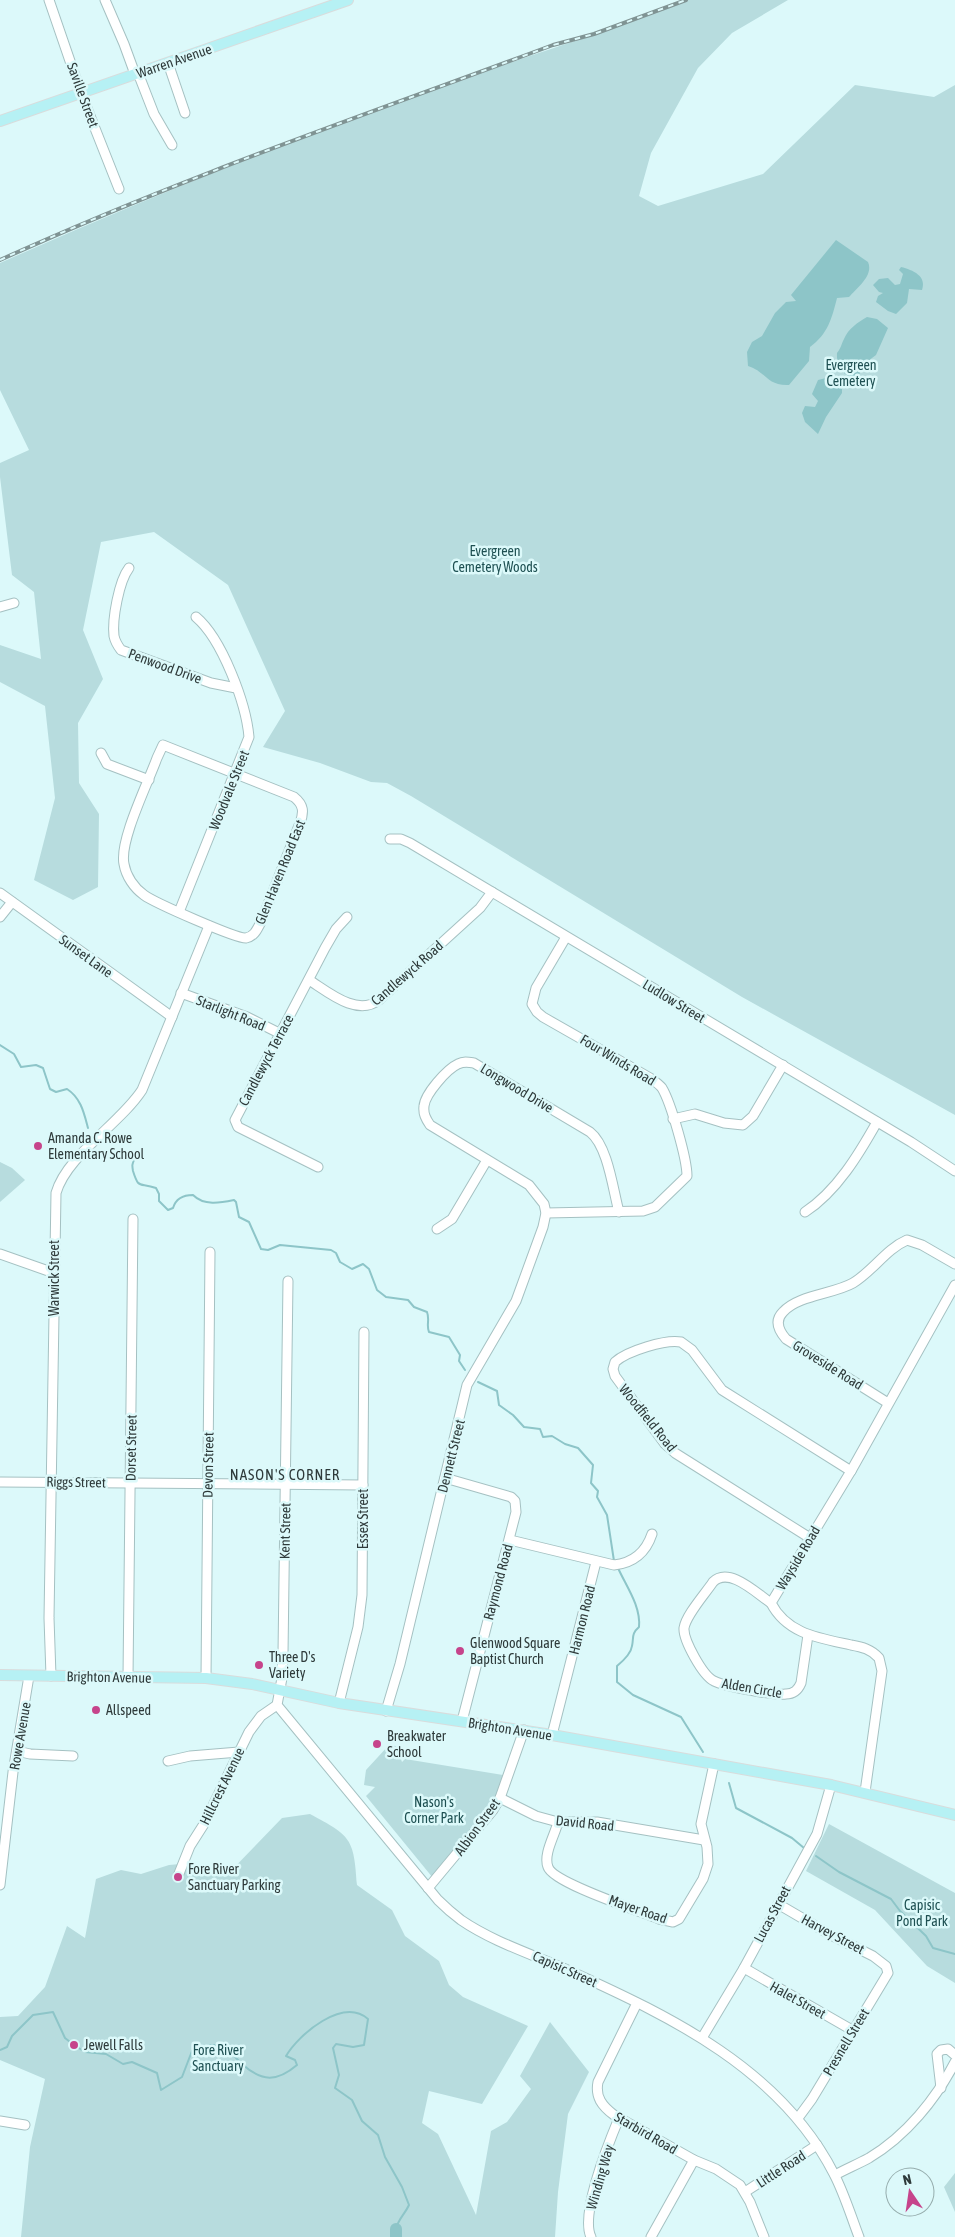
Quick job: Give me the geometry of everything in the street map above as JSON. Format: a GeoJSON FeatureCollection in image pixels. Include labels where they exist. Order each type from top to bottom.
{"type":"FeatureCollection","features":[{"type":"Feature","properties":{"kind":"main road","name":"Warren Avenue"},"geometry":{"type":"LineString","coordinates":[[0,121],[348,0]]}},
{"type":"Feature","properties":{"kind":"main road","name":"Brighton Avenue"},"geometry":{"type":"LineString","coordinates":[[0,1676],[206,1678],[252,1684],[339,1703],[524,1730],[830,1785],[866,1792],[955,1815]]}},
{"type":"Feature","properties":{"kind":"street","name":"Saville Street"},"geometry":{"type":"LineString","coordinates":[[49,0],[81,93],[118,189]]}},
{"type":"Feature","properties":{"kind":"street"},"geometry":{"type":"LineString","coordinates":[[105,0],[154,114],[172,145]]}},
{"type":"Feature","properties":{"kind":"street"},"geometry":{"type":"LineString","coordinates":[[168,62],[185,113]]}},
{"type":"Feature","properties":{"kind":"street","name":"Penwood Drive"},"geometry":{"type":"LineString","coordinates":[[129,568],[123,575],[118,597],[114,636],[121,650],[211,683],[236,688]]}},
{"type":"Feature","properties":{"kind":"street"},"geometry":{"type":"LineString","coordinates":[[0,607],[14,603]]}},
{"type":"Feature","properties":{"kind":"street","name":"Woodvale Street"},"geometry":{"type":"LineString","coordinates":[[179,912],[249,738],[247,722],[226,661],[212,633],[196,617]]}},
{"type":"Feature","properties":{"kind":"street"},"geometry":{"type":"LineString","coordinates":[[209,926],[144,895],[129,878],[123,862],[126,839],[164,745],[235,774]]}},
{"type":"Feature","properties":{"kind":"street"},"geometry":{"type":"LineString","coordinates":[[101,754],[108,764],[149,780]]}},
{"type":"Feature","properties":{"kind":"street","name":"Glen Haven Road East"},"geometry":{"type":"LineString","coordinates":[[209,926],[238,937],[249,937],[255,934],[303,816],[304,808],[300,801],[294,797],[235,774]]}},
{"type":"Feature","properties":{"kind":"street","name":"Ludlow Street"},"geometry":{"type":"LineString","coordinates":[[390,839],[400,839],[410,843],[783,1065],[955,1171]]}},
{"type":"Feature","properties":{"kind":"street","name":"Candlewyck Road"},"geometry":{"type":"LineString","coordinates":[[309,980],[351,1004],[368,1006],[379,1000],[480,908],[492,892]]}},
{"type":"Feature","properties":{"kind":"street","name":"Sunset Lane"},"geometry":{"type":"LineString","coordinates":[[0,893],[172,1017]]}},
{"type":"Feature","properties":{"kind":"street"},"geometry":{"type":"LineString","coordinates":[[0,917],[12,902]]}},
{"type":"Feature","properties":{"kind":"street","name":"Candlewyck Terrace"},"geometry":{"type":"LineString","coordinates":[[318,1167],[238,1127],[235,1120],[336,929],[347,917]]}},
{"type":"Feature","properties":{"kind":"street","name":"Warwick Street"},"geometry":{"type":"LineString","coordinates":[[51,1676],[49,1618],[54,1217],[58,1186],[73,1164],[135,1101],[149,1076],[209,926]]}},
{"type":"Feature","properties":{"kind":"street","name":"Four Winds Road"},"geometry":{"type":"LineString","coordinates":[[546,1213],[643,1211],[655,1207],[686,1176],[687,1168],[664,1093],[656,1082],[537,1012],[532,1004],[533,995],[566,937]]}},
{"type":"Feature","properties":{"kind":"street","name":"Starlight Road"},"geometry":{"type":"LineString","coordinates":[[181,994],[246,1017],[281,1034]]}},
{"type":"Feature","properties":{"kind":"street","name":"Longwood Drive"},"geometry":{"type":"LineString","coordinates":[[546,1213],[539,1195],[529,1185],[436,1130],[425,1118],[423,1109],[428,1094],[460,1063],[474,1063],[596,1136],[603,1151],[619,1212]]}},
{"type":"Feature","properties":{"kind":"street"},"geometry":{"type":"LineString","coordinates":[[673,1119],[695,1114],[724,1123],[743,1124],[753,1116],[783,1065]]}},
{"type":"Feature","properties":{"kind":"street"},"geometry":{"type":"LineString","coordinates":[[805,1212],[820,1202],[838,1182],[876,1122]]}},
{"type":"Feature","properties":{"kind":"street"},"geometry":{"type":"LineString","coordinates":[[437,1229],[452,1219],[487,1160]]}},
{"type":"Feature","properties":{"kind":"street","name":"Dennett Street"},"geometry":{"type":"LineString","coordinates":[[386,1711],[400,1664],[467,1385],[516,1301],[536,1248],[546,1213]]}},
{"type":"Feature","properties":{"kind":"street","name":"Dorset Street"},"geometry":{"type":"LineString","coordinates":[[128,1677],[133,1219]]}},
{"type":"Feature","properties":{"kind":"street","name":"Groveside Road"},"geometry":{"type":"LineString","coordinates":[[888,1403],[786,1339],[778,1326],[778,1318],[787,1308],[797,1303],[853,1283],[895,1247],[907,1240],[922,1245],[955,1264]]}},
{"type":"Feature","properties":{"kind":"street","name":"Devon Street"},"geometry":{"type":"LineString","coordinates":[[206,1678],[210,1252]]}},
{"type":"Feature","properties":{"kind":"street"},"geometry":{"type":"LineString","coordinates":[[0,1254],[54,1273]]}},
{"type":"Feature","properties":{"kind":"street","name":"Kent Street"},"geometry":{"type":"LineString","coordinates":[[279,1691],[282,1678],[283,1654],[288,1281]]}},
{"type":"Feature","properties":{"kind":"street","name":"Wayside Road"},"geometry":{"type":"LineString","coordinates":[[866,1792],[882,1670],[879,1658],[868,1650],[808,1635],[778,1616],[771,1603],[851,1470],[955,1285]]}},
{"type":"Feature","properties":{"kind":"street","name":"Essex Street"},"geometry":{"type":"LineString","coordinates":[[339,1703],[361,1611],[364,1332]]}},
{"type":"Feature","properties":{"kind":"street","name":"Woodfield Road"},"geometry":{"type":"LineString","coordinates":[[810,1538],[675,1454],[665,1444],[615,1376],[613,1369],[615,1362],[625,1356],[663,1342],[682,1342],[692,1350],[722,1390],[851,1470]]}},
{"type":"Feature","properties":{"kind":"street","name":"Raymond Road"},"geometry":{"type":"LineString","coordinates":[[445,1478],[503,1493],[515,1501],[516,1512],[462,1721]]}},
{"type":"Feature","properties":{"kind":"street","name":"Riggs Street"},"geometry":{"type":"LineString","coordinates":[[0,1482],[363,1485]]}},
{"type":"Feature","properties":{"kind":"street"},"geometry":{"type":"LineString","coordinates":[[510,1540],[608,1565],[625,1563],[640,1554],[648,1544],[652,1534]]}},
{"type":"Feature","properties":{"kind":"street","name":"Harmon Road"},"geometry":{"type":"LineString","coordinates":[[552,1735],[596,1562]]}},
{"type":"Feature","properties":{"kind":"street","name":"Alden Circle"},"geometry":{"type":"LineString","coordinates":[[771,1603],[729,1576],[723,1576],[712,1582],[687,1620],[684,1628],[687,1644],[703,1670],[713,1681],[777,1694],[791,1693],[797,1690],[801,1683],[808,1635]]}},
{"type":"Feature","properties":{"kind":"street","name":"Rowe Avenue"},"geometry":{"type":"LineString","coordinates":[[0,1885],[17,1751],[29,1676]]}},
{"type":"Feature","properties":{"kind":"street"},"geometry":{"type":"LineString","coordinates":[[277,1705],[279,1691]]}},
{"type":"Feature","properties":{"kind":"street","name":"Hillcrest Avenue"},"geometry":{"type":"LineString","coordinates":[[178,1876],[190,1846],[204,1824],[256,1721],[277,1705]]}},
{"type":"Feature","properties":{"kind":"street","name":"Capisic Street"},"geometry":{"type":"LineString","coordinates":[[277,1705],[438,1900],[472,1926],[637,2003],[702,2038],[742,2065],[798,2118],[835,2175],[859,2237]]}},
{"type":"Feature","properties":{"kind":"street","name":"Albion Street"},"geometry":{"type":"LineString","coordinates":[[428,1888],[480,1828],[500,1798],[524,1730]]}},
{"type":"Feature","properties":{"kind":"street"},"geometry":{"type":"LineString","coordinates":[[17,1751],[30,1754],[73,1756]]}},
{"type":"Feature","properties":{"kind":"street"},"geometry":{"type":"LineString","coordinates":[[168,1761],[190,1756],[239,1752]]}},
{"type":"Feature","properties":{"kind":"street","name":"Mayer Road"},"geometry":{"type":"LineString","coordinates":[[558,1822],[546,1859],[552,1874],[570,1884],[666,1921],[679,1919],[703,1879],[708,1864],[701,1824],[714,1764]]}},
{"type":"Feature","properties":{"kind":"street","name":"Lucas Street"},"geometry":{"type":"LineString","coordinates":[[702,2038],[744,1968],[817,1834],[830,1785]]}},
{"type":"Feature","properties":{"kind":"street","name":"David Road"},"geometry":{"type":"LineString","coordinates":[[500,1798],[536,1816],[558,1822],[597,1822],[704,1840]]}},
{"type":"Feature","properties":{"kind":"street","name":"Harvey Street"},"geometry":{"type":"LineString","coordinates":[[778,1904],[831,1935],[874,1956],[886,1966]]}},
{"type":"Feature","properties":{"kind":"street","name":"Presnell Street"},"geometry":{"type":"LineString","coordinates":[[798,2118],[812,2099],[852,2030],[885,1979],[888,1973],[886,1966]]}},
{"type":"Feature","properties":{"kind":"street","name":"Halet Street"},"geometry":{"type":"LineString","coordinates":[[744,1968],[852,2030]]}},
{"type":"Feature","properties":{"kind":"street","name":"Starbird Road"},"geometry":{"type":"LineString","coordinates":[[637,2003],[604,2068],[596,2091],[602,2106],[619,2118],[694,2160],[716,2169],[733,2180],[745,2192],[764,2237]]}},
{"type":"Feature","properties":{"kind":"street"},"geometry":{"type":"LineString","coordinates":[[941,2088],[937,2054],[942,2050],[948,2049],[955,2055]]}},
{"type":"Feature","properties":{"kind":"street"},"geometry":{"type":"LineString","coordinates":[[835,2175],[888,2145],[919,2114],[941,2088],[955,2062]]}},
{"type":"Feature","properties":{"kind":"street","name":"Winding Way"},"geometry":{"type":"LineString","coordinates":[[591,2237],[589,2216],[603,2158],[619,2118]]}},
{"type":"Feature","properties":{"kind":"street"},"geometry":{"type":"LineString","coordinates":[[0,2121],[25,2124]]}},
{"type":"Feature","properties":{"kind":"street","name":"Little Road"},"geometry":{"type":"LineString","coordinates":[[745,2192],[817,2146]]}},
{"type":"Feature","properties":{"kind":"street"},"geometry":{"type":"LineString","coordinates":[[651,2237],[694,2160]]}},
{"type":"Feature","properties":{"kind":"green space","name":"Evergreen Cemetery Woods"},"geometry":{"type":"Polygon","coordinates":[[[688,0],[788,0],[732,33],[698,68],[651,153],[639,196],[658,206],[763,174],[855,85],[934,97],[955,85],[955,1115],[742,997],[387,783],[371,782],[320,763],[263,747],[285,711],[228,585],[154,532],[101,542],[83,630],[103,679],[78,723],[79,783],[99,814],[98,887],[73,900],[34,880],[55,798],[45,706],[0,682],[0,645],[41,659],[34,592],[12,575],[0,477],[0,463],[29,450],[0,390],[0,263],[181,186],[304,137],[514,61],[614,28],[688,0]]]}},
{"type":"Feature","properties":{"kind":"green space"},"geometry":{"type":"Polygon","coordinates":[[[0,1162],[12,1168],[25,1180],[0,1202],[0,1162]]]}},
{"type":"Feature","properties":{"kind":"green space","name":"Nason's Corner Park"},"geometry":{"type":"Polygon","coordinates":[[[389,1745],[396,1746],[402,1762],[405,1759],[503,1775],[493,1805],[433,1878],[366,1796],[375,1787],[364,1785],[366,1770],[389,1745]]]}},
{"type":"Feature","properties":{"kind":"green space","name":"Fore River Sanctuary"},"geometry":{"type":"Polygon","coordinates":[[[310,1814],[334,1828],[348,1840],[354,1857],[357,1885],[392,1910],[405,1936],[439,1961],[449,1985],[463,1997],[528,2026],[482,2104],[429,2091],[422,2123],[438,2134],[476,2215],[491,2131],[507,2122],[531,2089],[520,2076],[550,2022],[589,2072],[568,2114],[558,2192],[555,2237],[21,2237],[30,2147],[45,2079],[0,2060],[0,2017],[18,2016],[45,1987],[67,1926],[85,1938],[96,1879],[121,1870],[141,1874],[169,1865],[191,1863],[225,1877],[282,1818],[310,1814]]]}},
{"type":"Feature","properties":{"kind":"green space","name":"Capisic Pond Park"},"geometry":{"type":"Polygon","coordinates":[[[829,1824],[955,1893],[955,1983],[927,1966],[875,1910],[806,1871],[829,1824]]]}},
{"type":"Feature","properties":{"kind":"green space"},"geometry":{"type":"Polygon","coordinates":[[[955,2173],[955,2212],[944,2187],[955,2173]]]}},
{"type":"Feature","properties":{"kind":"shaded area"},"geometry":{"type":"Polygon","coordinates":[[[836,240],[868,262],[869,272],[849,297],[837,298],[831,319],[825,331],[810,347],[809,361],[789,385],[781,385],[771,381],[748,366],[747,352],[752,342],[762,336],[775,313],[786,302],[796,301],[791,295],[836,240]]]}},
{"type":"Feature","properties":{"kind":"shaded area"},"geometry":{"type":"Polygon","coordinates":[[[901,267],[918,274],[923,281],[923,285],[922,290],[909,289],[907,303],[896,314],[888,311],[876,302],[878,296],[883,293],[879,292],[873,285],[879,279],[888,278],[895,285],[900,284],[903,274],[899,270],[901,267]]]}},
{"type":"Feature","properties":{"kind":"shaded area"},"geometry":{"type":"Polygon","coordinates":[[[867,317],[877,319],[888,328],[876,355],[864,364],[859,375],[850,376],[842,371],[838,363],[837,353],[848,332],[867,317]]]}},
{"type":"Feature","properties":{"kind":"shaded area"},"geometry":{"type":"Polygon","coordinates":[[[826,378],[842,389],[842,393],[826,417],[818,434],[805,422],[802,413],[805,406],[815,407],[818,401],[812,394],[818,380],[826,378]]]}},
{"type":"Feature","properties":{"kind":"waterway"},"geometry":{"type":"LineString","coordinates":[[0,1045],[14,1054],[21,1067],[36,1065],[43,1068],[50,1089],[56,1092],[67,1089],[72,1093],[81,1106],[88,1128]]}},
{"type":"Feature","properties":{"kind":"waterway"},"geometry":{"type":"LineString","coordinates":[[124,1151],[134,1160],[132,1165],[133,1171],[138,1183],[156,1188],[159,1194],[159,1201],[168,1210],[173,1208],[178,1199],[186,1196],[193,1195],[202,1201],[212,1203],[234,1200],[239,1217],[249,1222],[261,1249],[268,1250],[280,1245],[331,1250],[336,1253],[340,1262],[352,1269],[363,1264],[369,1269],[377,1290],[386,1297],[408,1300],[414,1307],[427,1312],[429,1332],[449,1337],[460,1355],[459,1361],[465,1370]]}},
{"type":"Feature","properties":{"kind":"waterway"},"geometry":{"type":"LineString","coordinates":[[478,1382],[497,1391],[499,1405],[513,1415],[524,1427],[540,1429],[543,1437],[552,1436],[565,1444],[578,1448],[593,1465],[591,1483],[598,1491],[597,1497],[607,1515],[614,1561]]}},
{"type":"Feature","properties":{"kind":"waterway"},"geometry":{"type":"LineString","coordinates":[[618,1568],[638,1611],[639,1627],[634,1634],[630,1652],[617,1666],[617,1682],[633,1695],[681,1717],[703,1752]]}},
{"type":"Feature","properties":{"kind":"waterway"},"geometry":{"type":"LineString","coordinates":[[729,1783],[736,1808],[792,1838],[804,1848]]}},
{"type":"Feature","properties":{"kind":"waterway"},"geometry":{"type":"LineString","coordinates":[[816,1856],[839,1872],[891,1899],[900,1911],[926,1936],[933,1948],[955,1954]]}},
{"type":"Feature","properties":{"kind":"waterway"},"geometry":{"type":"LineString","coordinates":[[0,2050],[7,2047],[12,2036],[33,2015],[53,2012],[65,2038],[74,2045],[85,2052],[106,2054],[123,2064],[132,2062],[157,2073],[161,2090],[182,2077],[192,2051],[212,2045],[228,2050],[249,2070],[263,2077],[269,2078],[283,2075],[297,2065],[295,2060],[286,2056],[292,2047],[311,2029],[334,2015],[346,2012],[358,2013],[368,2019],[364,2045],[353,2047],[336,2044],[333,2048],[339,2075],[335,2088],[352,2100],[362,2121],[378,2135],[385,2157],[402,2187],[409,2205],[398,2222],[396,2229]]}},
{"type":"Feature","properties":{"kind":"waterway"},"geometry":{"type":"LineString","coordinates":[[396,2229],[396,2237]]}},
{"type":"Feature","properties":{"kind":"railway"},"geometry":{"type":"LineString","coordinates":[[0,260],[205,174],[553,45],[594,34],[686,0]]}},
{"type":"Feature","properties":{"kind":"place","name":"Amanda C. Rowe Elementary School"},"geometry":{"type":"Point","coordinates":[38,1146]}},
{"type":"Feature","properties":{"kind":"place","name":"Glenwood Square Baptist Church"},"geometry":{"type":"Point","coordinates":[460,1651]}},
{"type":"Feature","properties":{"kind":"place","name":"Three D's Variety"},"geometry":{"type":"Point","coordinates":[259,1665]}},
{"type":"Feature","properties":{"kind":"place","name":"Allspeed"},"geometry":{"type":"Point","coordinates":[96,1710]}},
{"type":"Feature","properties":{"kind":"place","name":"Breakwater School"},"geometry":{"type":"Point","coordinates":[377,1744]}},
{"type":"Feature","properties":{"kind":"place","name":"Fore River Sanctuary Parking"},"geometry":{"type":"Point","coordinates":[178,1877]}},
{"type":"Feature","properties":{"kind":"place","name":"Jewell Falls"},"geometry":{"type":"Point","coordinates":[74,2045]}},
{"type":"Feature","properties":{"kind":"district","name":"NASON'S CORNER"},"geometry":{"type":"Point","coordinates":[285,1475]}},
{"type":"Feature","properties":{"kind":"park label","name":"Evergreen Cemetery"},"geometry":{"type":"Point","coordinates":[851,374]}}]}
